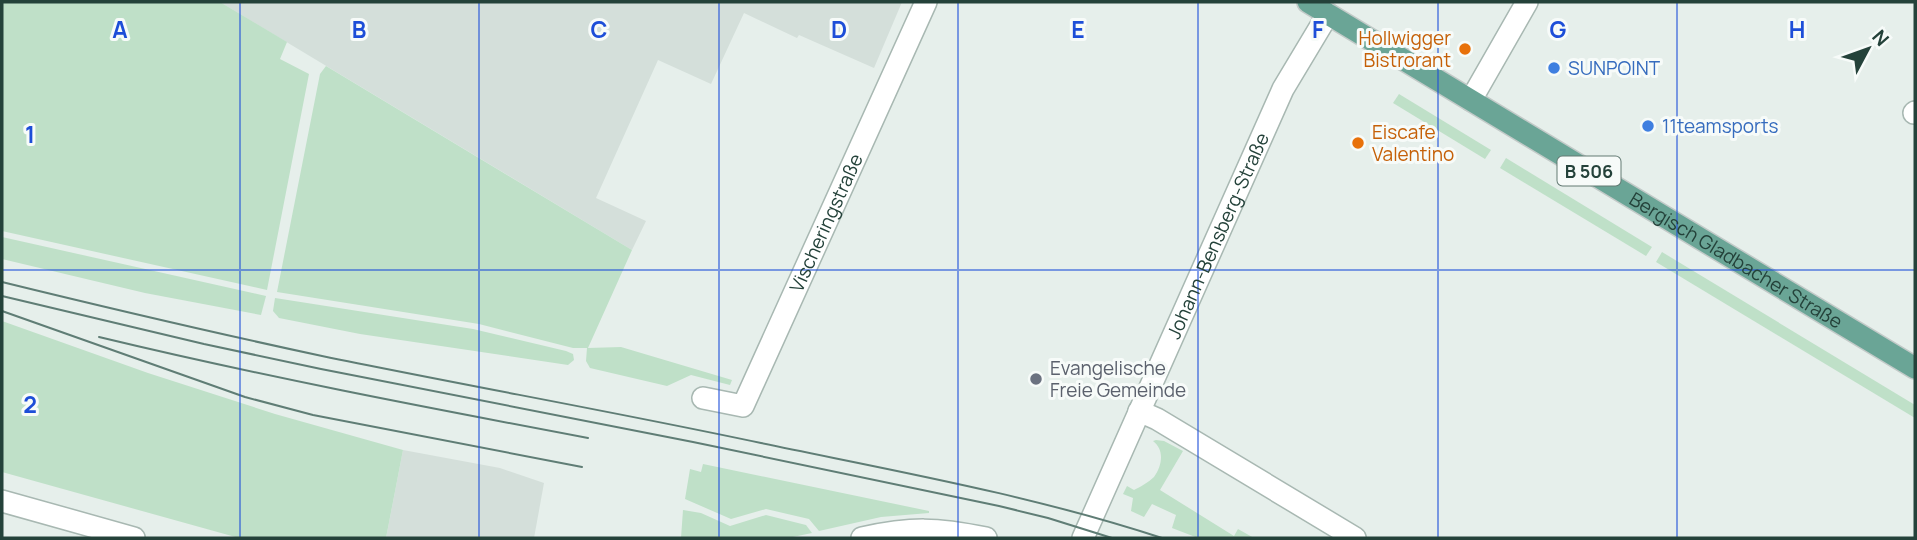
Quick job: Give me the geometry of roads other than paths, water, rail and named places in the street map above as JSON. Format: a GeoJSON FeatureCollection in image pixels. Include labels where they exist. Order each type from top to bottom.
{"type":"FeatureCollection","features":[{"type":"Feature","properties":{"kind":"main road","name":"Bergisch Gladbacher Straße"},"geometry":{"type":"LineString","coordinates":[[1308,2],[1915,368]]}},
{"type":"Feature","properties":{"kind":"street","name":"Vischeringstraße"},"geometry":{"type":"LineString","coordinates":[[703,398],[743,406],[926,2]]}},
{"type":"Feature","properties":{"kind":"street"},"geometry":{"type":"LineString","coordinates":[[1471,100],[1527,2]]}},
{"type":"Feature","properties":{"kind":"street","name":"Johann-Bensberg-Straße"},"geometry":{"type":"LineString","coordinates":[[1083,538],[1283,89],[1328,14]]}},
{"type":"Feature","properties":{"kind":"street"},"geometry":{"type":"LineString","coordinates":[[1139,411],[1157,419],[1355,538]]}},
{"type":"Feature","properties":{"kind":"street"},"geometry":{"type":"LineString","coordinates":[[2,501],[134,538]]}},
{"type":"Feature","properties":{"kind":"street"},"geometry":{"type":"LineString","coordinates":[[862,538],[917,529],[959,532],[986,538]]}},
{"type":"Feature","properties":{"kind":"tram line"},"geometry":{"type":"LineString","coordinates":[[2,282],[322,356],[963,485],[1063,509],[1162,538]]}},
{"type":"Feature","properties":{"kind":"tram line"},"geometry":{"type":"LineString","coordinates":[[2,296],[321,369],[693,442],[999,506],[1112,538]]}},
{"type":"Feature","properties":{"kind":"tram line"},"geometry":{"type":"LineString","coordinates":[[2,311],[245,397],[313,415],[582,467]]}},
{"type":"Feature","properties":{"kind":"tram line"},"geometry":{"type":"LineString","coordinates":[[99,337],[282,378],[588,438]]}},
{"type":"Feature","properties":{"kind":"place","name":"Hollwigger Bistrorant"},"geometry":{"type":"Point","coordinates":[1465,49]}},
{"type":"Feature","properties":{"kind":"place","name":"SUNPOINT"},"geometry":{"type":"Point","coordinates":[1554,68]}},
{"type":"Feature","properties":{"kind":"place","name":"11teamsports"},"geometry":{"type":"Point","coordinates":[1648,126]}},
{"type":"Feature","properties":{"kind":"place","name":"Eiscafe Valentino"},"geometry":{"type":"Point","coordinates":[1358,143]}},
{"type":"Feature","properties":{"kind":"place","name":"Evangelische Freie Gemeinde"},"geometry":{"type":"Point","coordinates":[1036,379]}}]}
